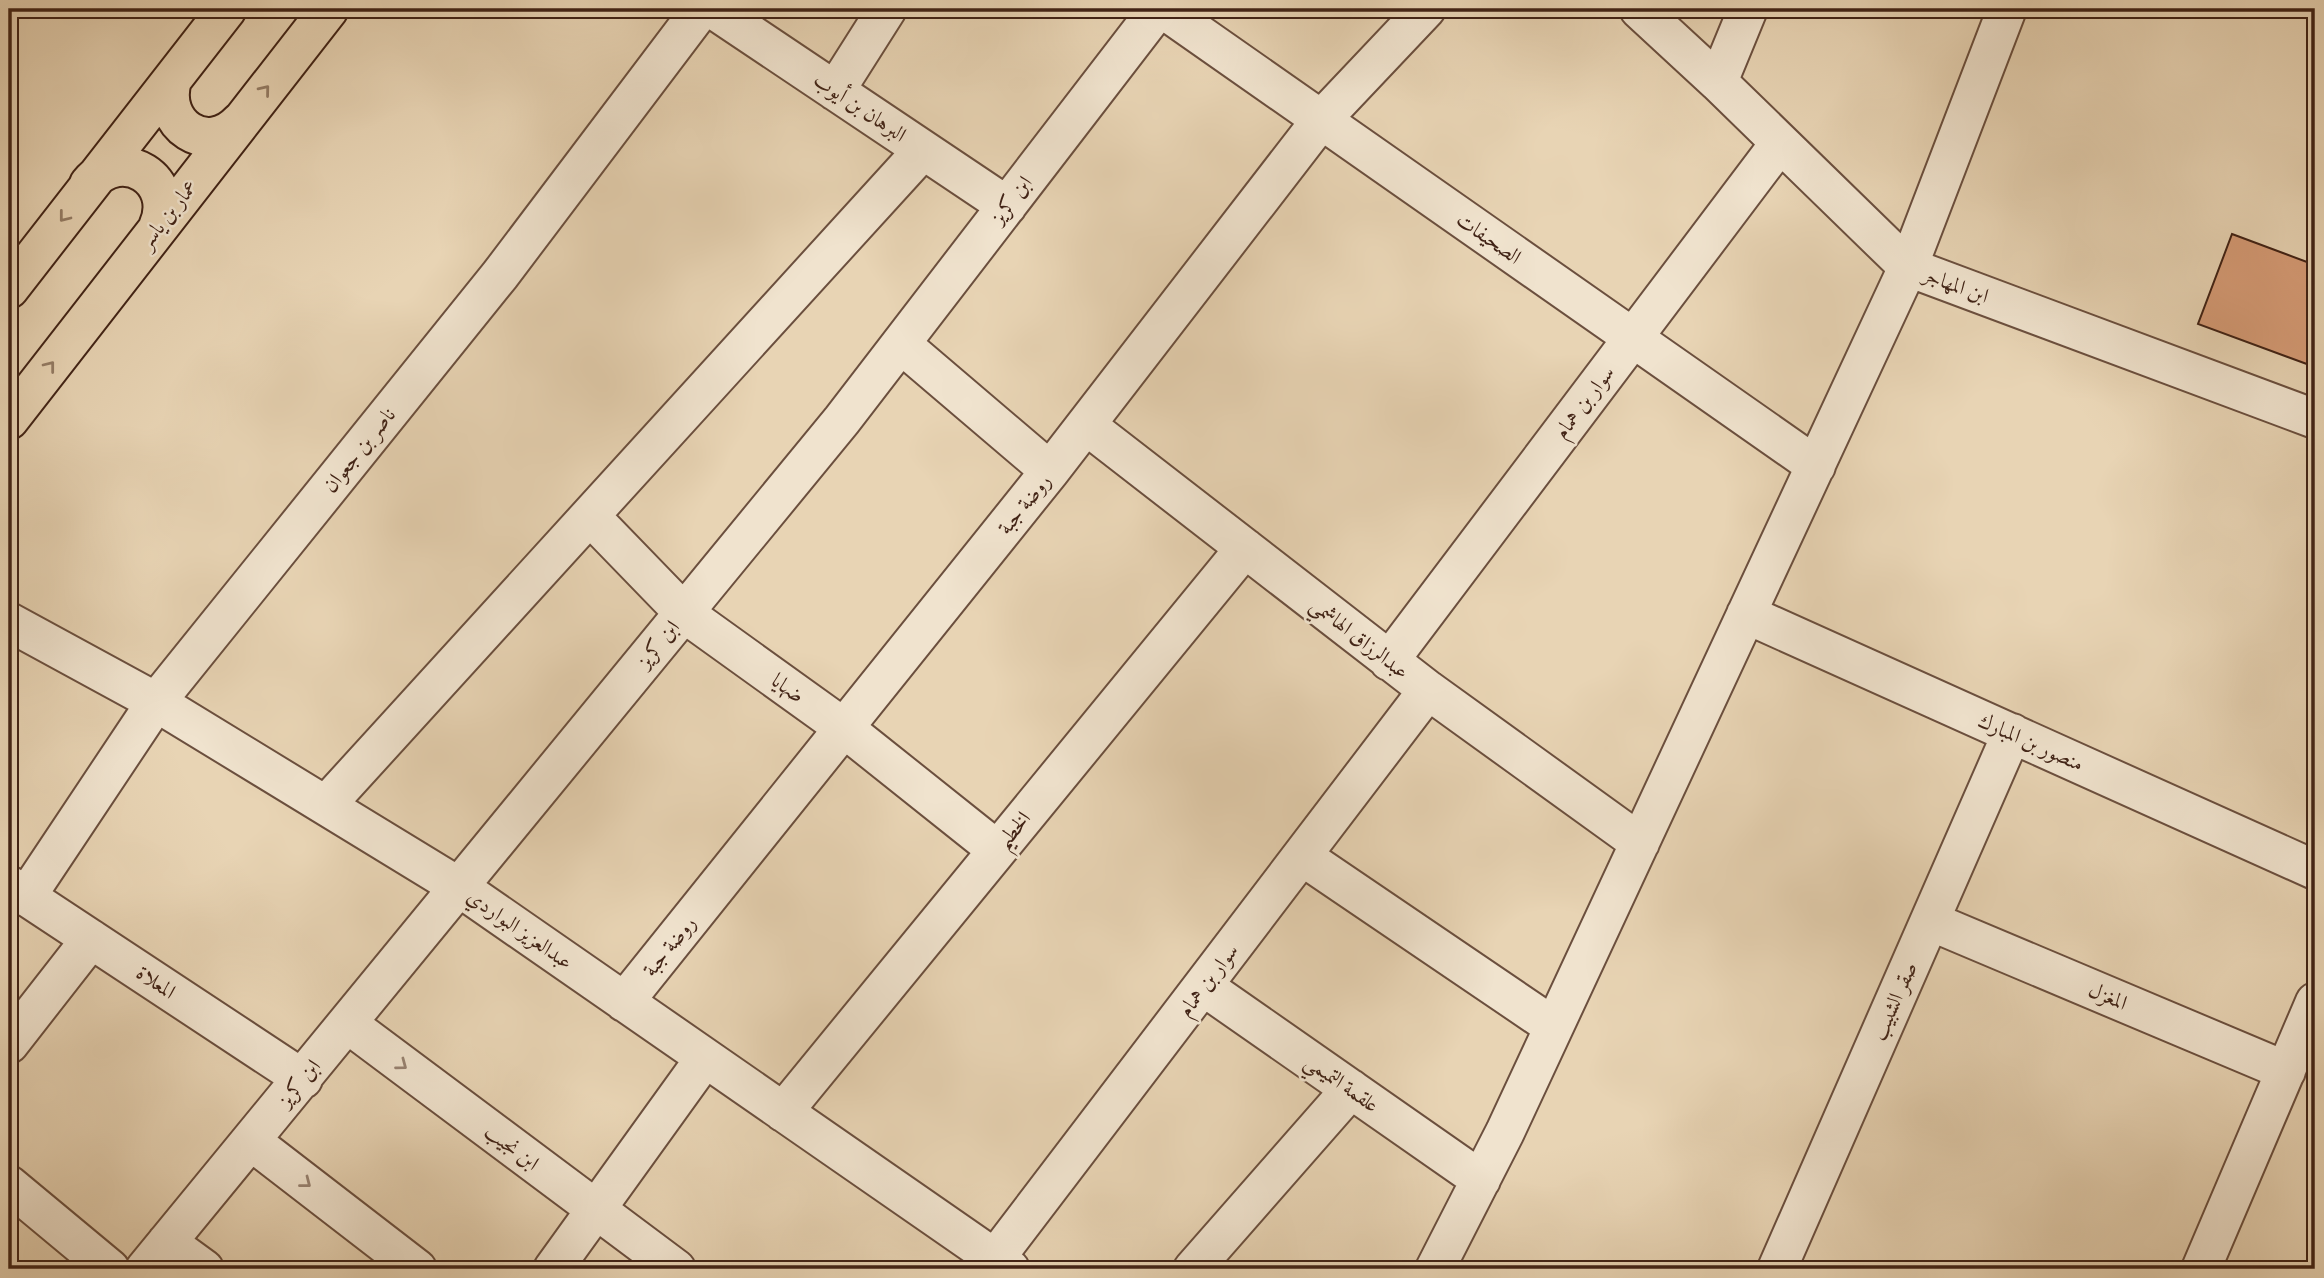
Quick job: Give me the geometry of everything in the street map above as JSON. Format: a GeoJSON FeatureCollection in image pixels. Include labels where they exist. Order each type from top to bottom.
{"type":"FeatureCollection","features":[{"type":"Feature","properties":{"kind":"main road"},"geometry":{"type":"LineString","coordinates":[[9,289],[227,9]]}},
{"type":"Feature","properties":{"kind":"main road","name":"عمار بن ياسر"},"geometry":{"type":"LineString","coordinates":[[9,420],[329,9]]}},
{"type":"Feature","properties":{"kind":"main road"},"geometry":{"type":"LineString","coordinates":[[172,80],[169,90],[171,111],[183,128],[192,133],[212,137],[233,129],[240,121]]}},
{"type":"Feature","properties":{"kind":"main road"},"geometry":{"type":"LineString","coordinates":[[88,185],[95,177],[113,168],[124,167],[144,172],[158,187],[162,197],[162,218],[158,228]]}},
{"type":"Feature","properties":{"kind":"street","name":"ناصر بن جعوان"},"geometry":{"type":"LineString","coordinates":[[18,891],[156,702],[500,275],[701,9]]}},
{"type":"Feature","properties":{"kind":"street","name":"البرهان بن أيوب"},"geometry":{"type":"LineString","coordinates":[[713,9],[1007,206]]}},
{"type":"Feature","properties":{"kind":"street"},"geometry":{"type":"LineString","coordinates":[[835,91],[887,9]]}},
{"type":"Feature","properties":{"kind":"street","name":"الصحيفات"},"geometry":{"type":"LineString","coordinates":[[1161,9],[1816,466]]}},
{"type":"Feature","properties":{"kind":"street","name":"ابن كريز"},"geometry":{"type":"LineString","coordinates":[[156,1256],[842,420],[1161,9]]}},
{"type":"Feature","properties":{"kind":"street","name":"روضة جبة"},"geometry":{"type":"LineString","coordinates":[[624,1002],[1050,471],[1321,120],[1426,9]]}},
{"type":"Feature","properties":{"kind":"street","name":"ابن المهاجر"},"geometry":{"type":"LineString","coordinates":[[1639,9],[1908,267],[2315,419]]}},
{"type":"Feature","properties":{"kind":"street"},"geometry":{"type":"LineString","coordinates":[[1718,82],[1748,9]]}},
{"type":"Feature","properties":{"kind":"street"},"geometry":{"type":"LineString","coordinates":[[1435,1269],[1554,1027],[1908,267],[2007,9]]}},
{"type":"Feature","properties":{"kind":"street","name":"سوار بن همام"},"geometry":{"type":"LineString","coordinates":[[1389,661],[1780,143]]}},
{"type":"Feature","properties":{"kind":"street"},"geometry":{"type":"LineString","coordinates":[[326,805],[923,150]]}},
{"type":"Feature","properties":{"kind":"street"},"geometry":{"type":"LineString","coordinates":[[901,344],[1050,471]]}},
{"type":"Feature","properties":{"kind":"street","name":"عبدالرزاق الهاشمي"},"geometry":{"type":"LineString","coordinates":[[1086,425],[1389,661],[1640,842]]}},
{"type":"Feature","properties":{"kind":"street","name":"ضهايا"},"geometry":{"type":"LineString","coordinates":[[590,516],[684,613],[844,728],[997,850]]}},
{"type":"Feature","properties":{"kind":"street","name":"الخطيم"},"geometry":{"type":"LineString","coordinates":[[783,1112],[1245,548]]}},
{"type":"Feature","properties":{"kind":"street","name":"منصور بن المبارك"},"geometry":{"type":"LineString","coordinates":[[1746,614],[2315,870]]}},
{"type":"Feature","properties":{"kind":"street","name":"عبدالعزيز البواردي"},"geometry":{"type":"LineString","coordinates":[[9,622],[156,702],[459,887],[783,1112],[997,1266]]}},
{"type":"Feature","properties":{"kind":"street","name":"سوار بن همام"},"geometry":{"type":"LineString","coordinates":[[997,1266],[1203,986],[1428,690]]}},
{"type":"Feature","properties":{"kind":"street","name":"صقر الشبيب"},"geometry":{"type":"LineString","coordinates":[[1777,1269],[2012,733]]}},
{"type":"Feature","properties":{"kind":"street"},"geometry":{"type":"LineString","coordinates":[[1302,856],[1554,1027]]}},
{"type":"Feature","properties":{"kind":"street","name":"المعلاة"},"geometry":{"type":"LineString","coordinates":[[18,891],[303,1079]]}},
{"type":"Feature","properties":{"kind":"street","name":"المغزل"},"geometry":{"type":"LineString","coordinates":[[1930,921],[2286,1071]]}},
{"type":"Feature","properties":{"kind":"street"},"geometry":{"type":"LineString","coordinates":[[9,1044],[91,939]]}},
{"type":"Feature","properties":{"kind":"street","name":"علقمة التميمي"},"geometry":{"type":"LineString","coordinates":[[1203,986],[1481,1180]]}},
{"type":"Feature","properties":{"kind":"street"},"geometry":{"type":"LineString","coordinates":[[2201,1269],[2315,1002]]}},
{"type":"Feature","properties":{"kind":"street","name":"ابن نجيب"},"geometry":{"type":"LineString","coordinates":[[348,1024],[676,1269]]}},
{"type":"Feature","properties":{"kind":"street"},"geometry":{"type":"LineString","coordinates":[[553,1269],[705,1058]]}},
{"type":"Feature","properties":{"kind":"street"},"geometry":{"type":"LineString","coordinates":[[1193,1269],[1351,1089]]}},
{"type":"Feature","properties":{"kind":"street"},"geometry":{"type":"LineString","coordinates":[[251,1141],[417,1269]]}},
{"type":"Feature","properties":{"kind":"street"},"geometry":{"type":"LineString","coordinates":[[9,1185],[110,1269]]}},
{"type":"Feature","properties":{"kind":"street"},"geometry":{"type":"LineString","coordinates":[[156,1256],[204,1269]]}},
{"type":"Feature","properties":{"kind":"building"},"geometry":{"type":"Polygon","coordinates":[[[2232,234],[2315,265],[2315,367],[2198,324],[2232,234]]]}}]}
